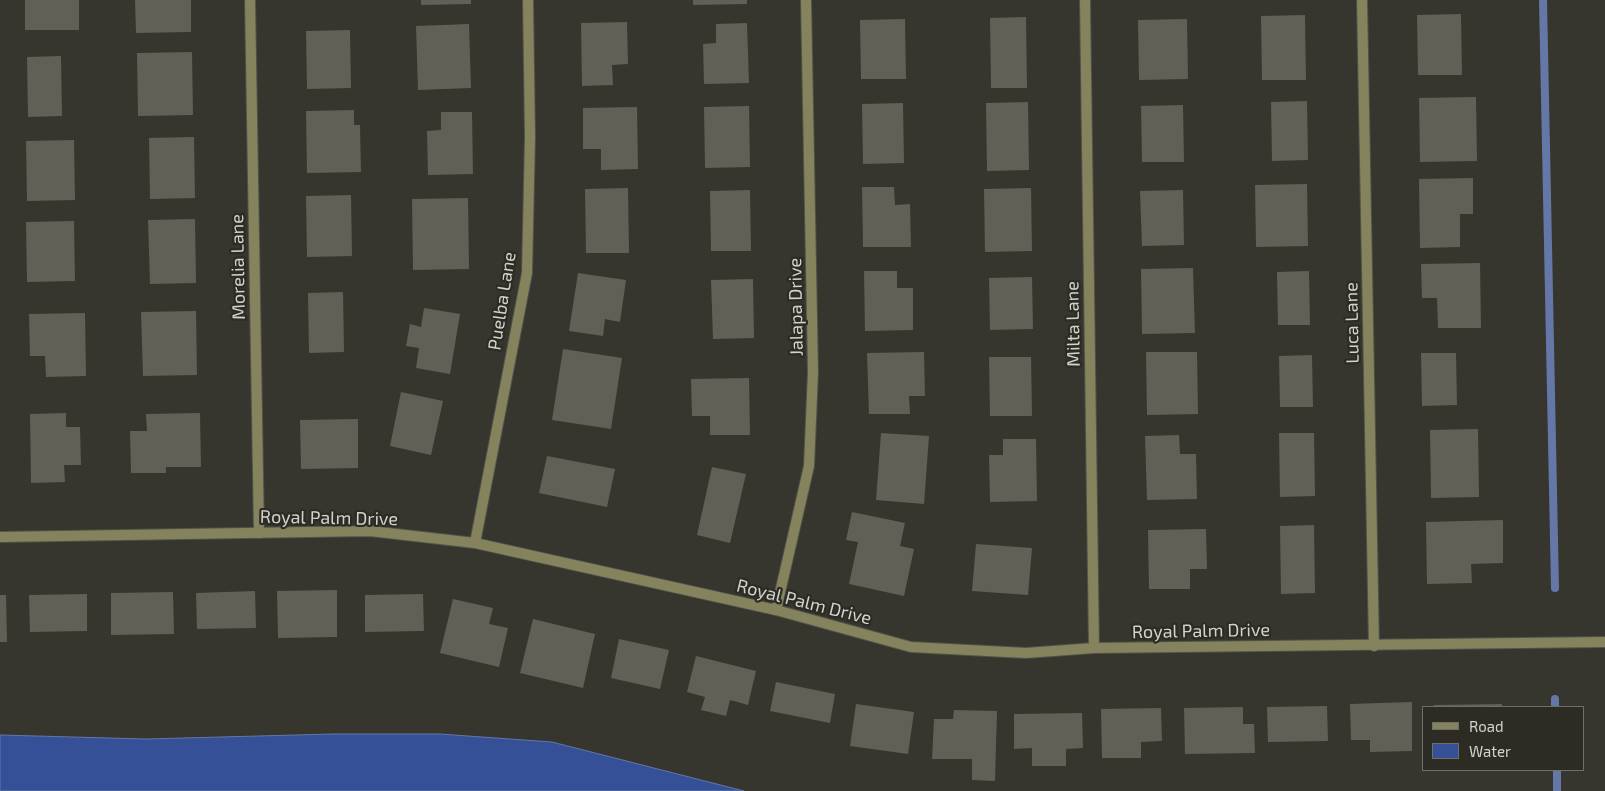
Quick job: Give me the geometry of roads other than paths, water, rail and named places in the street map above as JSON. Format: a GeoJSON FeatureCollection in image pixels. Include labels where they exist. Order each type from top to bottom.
{"type":"FeatureCollection","features":[{"type":"Feature","properties":{"kind":"street","name":"Morelia Lane"},"geometry":{"type":"LineString","coordinates":[[250,0],[259,533]]}},
{"type":"Feature","properties":{"kind":"street","name":"Puelba Lane"},"geometry":{"type":"LineString","coordinates":[[475,543],[526,274],[530,137],[528,0]]}},
{"type":"Feature","properties":{"kind":"street","name":"Jalapa Drive"},"geometry":{"type":"LineString","coordinates":[[776,610],[809,466],[813,372],[806,0]]}},
{"type":"Feature","properties":{"kind":"street","name":"Milta Lane"},"geometry":{"type":"LineString","coordinates":[[1085,0],[1094,648]]}},
{"type":"Feature","properties":{"kind":"street","name":"Luca Lane"},"geometry":{"type":"LineString","coordinates":[[1362,0],[1374,646]]}},
{"type":"Feature","properties":{"kind":"street","name":"Royal Palm Drive"},"geometry":{"type":"LineString","coordinates":[[0,537],[370,531],[475,543],[776,610],[911,647],[1026,653],[1094,648],[1605,642]]}},
{"type":"Feature","properties":{"kind":"water"},"geometry":{"type":"Polygon","coordinates":[[[333,734],[440,734],[552,742],[744,791],[0,791],[0,735],[146,739],[333,734]]]}},
{"type":"Feature","properties":{"kind":"waterway"},"geometry":{"type":"LineString","coordinates":[[1543,0],[1555,588]]}},
{"type":"Feature","properties":{"kind":"waterway"},"geometry":{"type":"LineString","coordinates":[[1555,699],[1555,706]]}},
{"type":"Feature","properties":{"kind":"waterway"},"geometry":{"type":"LineString","coordinates":[[1557,771],[1557,791]]}}]}
